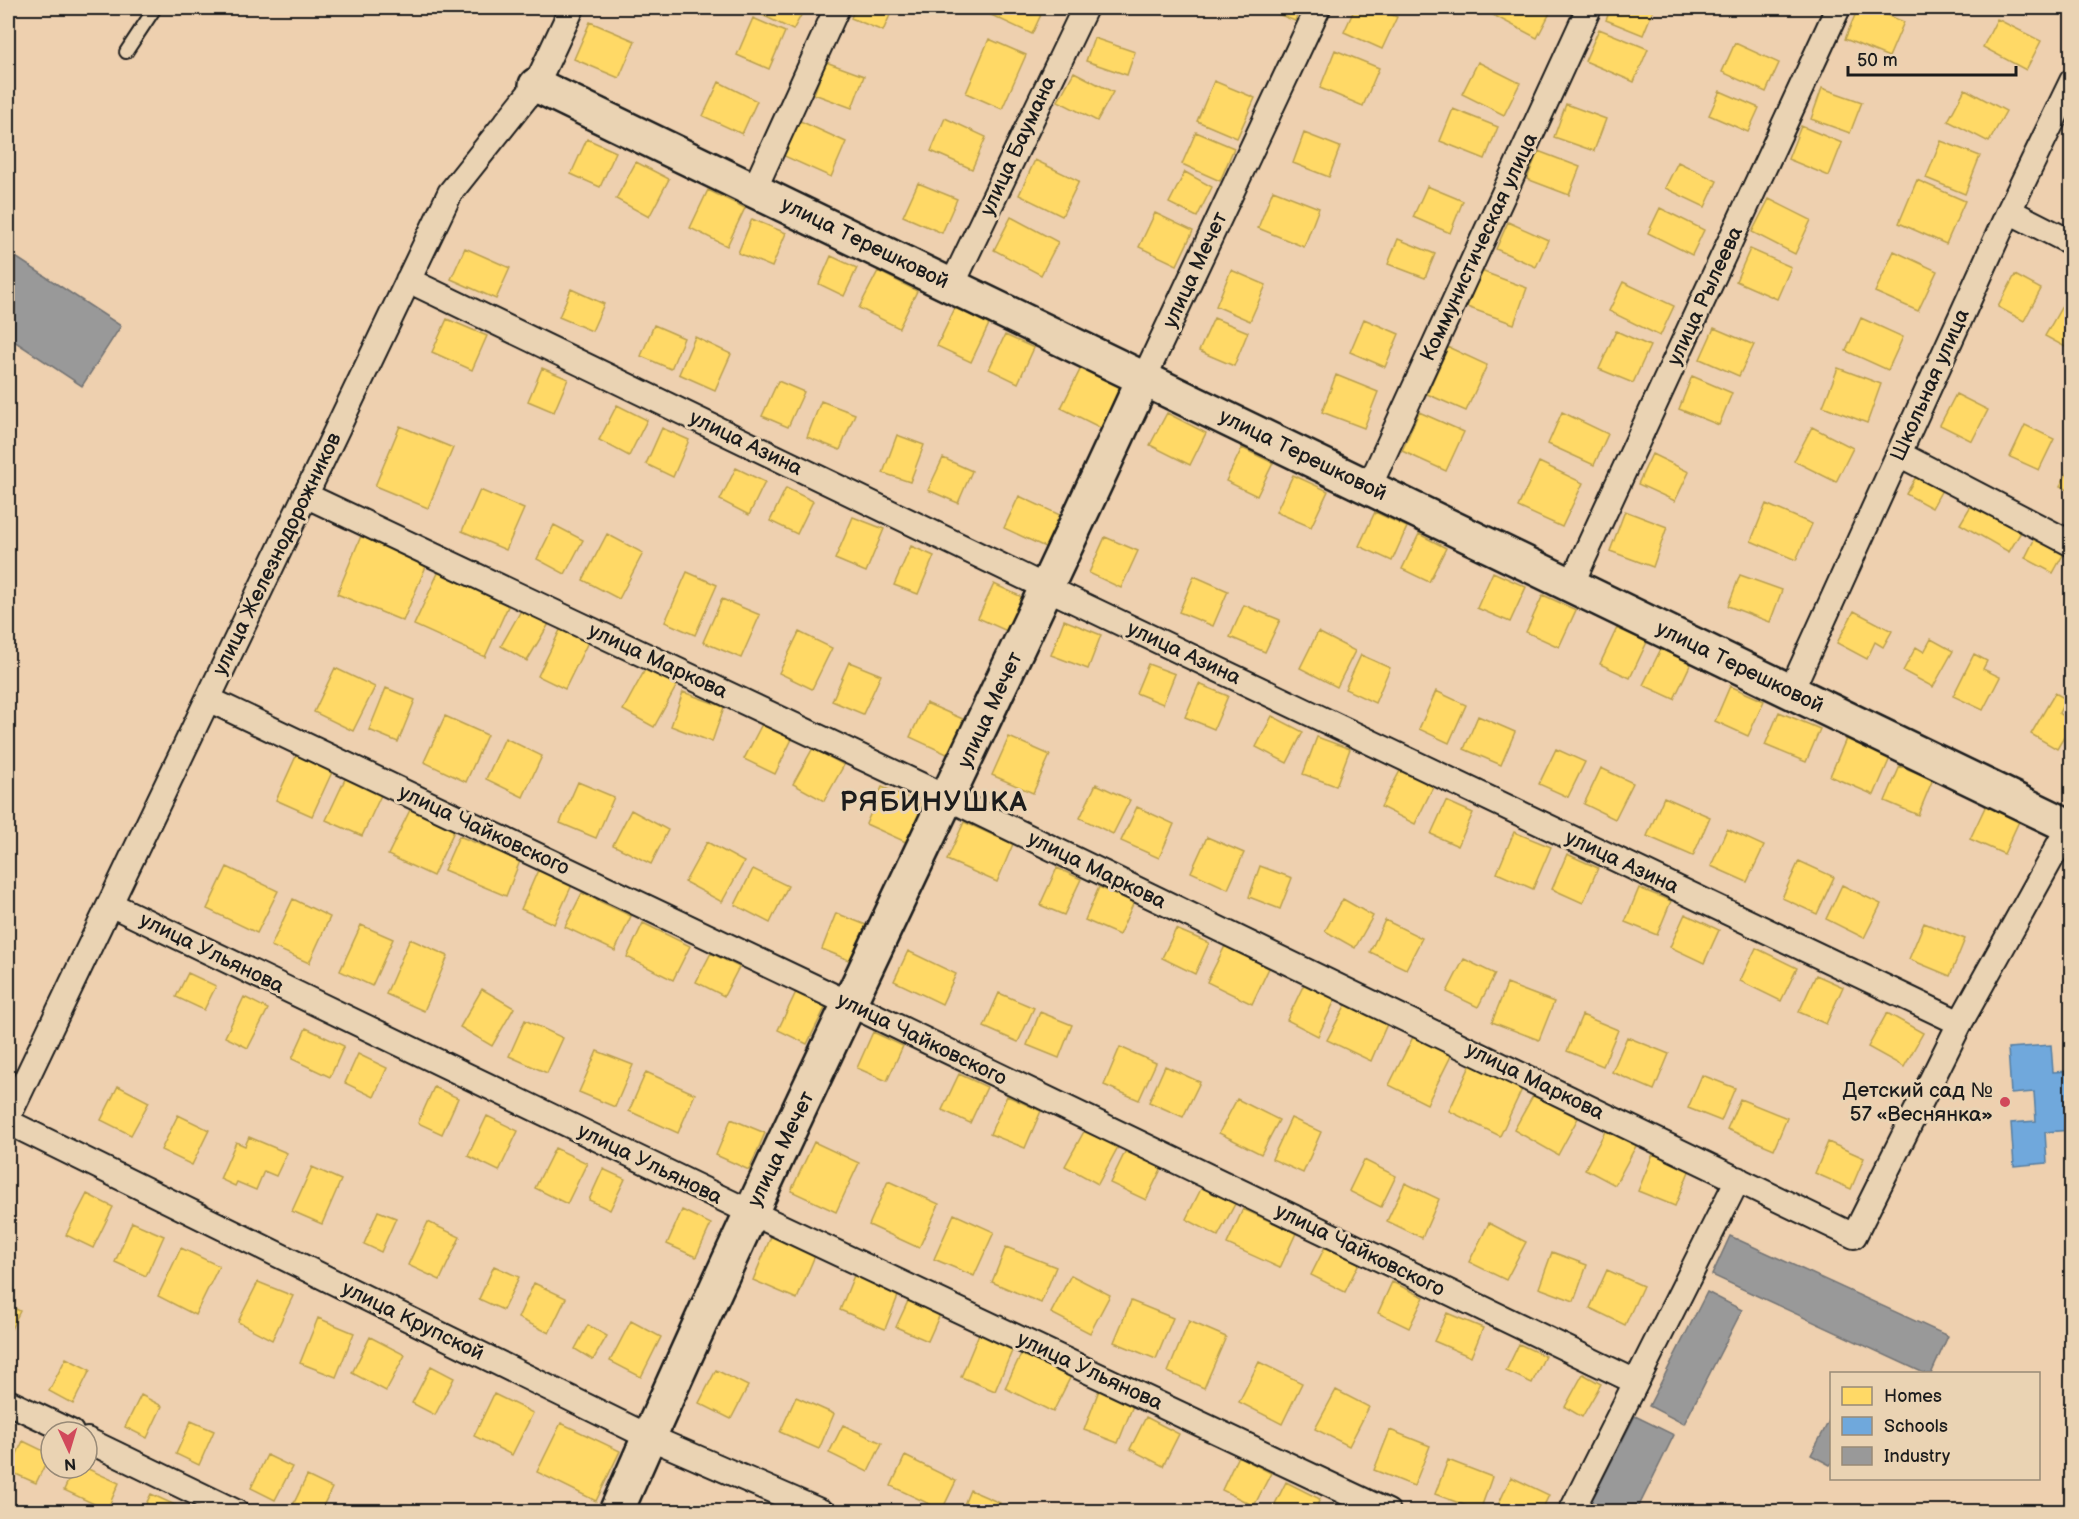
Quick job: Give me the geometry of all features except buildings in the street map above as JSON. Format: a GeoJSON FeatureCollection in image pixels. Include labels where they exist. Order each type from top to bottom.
{"type":"FeatureCollection","features":[{"type":"Feature","properties":{"kind":"street","name":"улица Железнодорожников"},"geometry":{"type":"LineString","coordinates":[[8,1117],[450,193],[536,85],[572,8]]}},
{"type":"Feature","properties":{"kind":"street"},"geometry":{"type":"LineString","coordinates":[[754,190],[837,8]]}},
{"type":"Feature","properties":{"kind":"street","name":"улица Баумана"},"geometry":{"type":"LineString","coordinates":[[952,285],[1085,8]]}},
{"type":"Feature","properties":{"kind":"street","name":"улица Мечет"},"geometry":{"type":"LineString","coordinates":[[616,1512],[750,1212],[948,798],[1318,8]]}},
{"type":"Feature","properties":{"kind":"street","name":"Коммунистическая улица"},"geometry":{"type":"LineString","coordinates":[[1369,487],[1589,8]]}},
{"type":"Feature","properties":{"kind":"street","name":"улица Рылеева"},"geometry":{"type":"LineString","coordinates":[[1571,585],[1838,8]]}},
{"type":"Feature","properties":{"kind":"street","name":"Школьная улица"},"geometry":{"type":"LineString","coordinates":[[1791,691],[2009,211],[2072,81]]}},
{"type":"Feature","properties":{"kind":"street","name":"улица Терешковой"},"geometry":{"type":"LineString","coordinates":[[536,85],[1791,691],[2070,823]]}},
{"type":"Feature","properties":{"kind":"street"},"geometry":{"type":"LineString","coordinates":[[2009,211],[2072,243]]}},
{"type":"Feature","properties":{"kind":"street","name":"улица Азина"},"geometry":{"type":"LineString","coordinates":[[408,280],[1047,588],[1960,1023]]}},
{"type":"Feature","properties":{"kind":"street"},"geometry":{"type":"LineString","coordinates":[[1899,454],[2072,544]]}},
{"type":"Feature","properties":{"kind":"street","name":"улица Маркова"},"geometry":{"type":"LineString","coordinates":[[305,495],[948,798],[1854,1236],[1960,1023]]}},
{"type":"Feature","properties":{"kind":"street","name":"улица Чайковского"},"geometry":{"type":"LineString","coordinates":[[208,699],[850,1004],[1636,1382]]}},
{"type":"Feature","properties":{"kind":"street"},"geometry":{"type":"LineString","coordinates":[[1960,1023],[2070,823]]}},
{"type":"Feature","properties":{"kind":"street","name":"улица Ульянова"},"geometry":{"type":"LineString","coordinates":[[110,903],[750,1212],[1389,1512]]}},
{"type":"Feature","properties":{"kind":"street","name":"улица Крупской"},"geometry":{"type":"LineString","coordinates":[[8,1122],[649,1437],[822,1512]]}},
{"type":"Feature","properties":{"kind":"street"},"geometry":{"type":"LineString","coordinates":[[1571,1512],[1738,1179]]}},
{"type":"Feature","properties":{"kind":"street"},"geometry":{"type":"LineString","coordinates":[[8,1401],[47,1420]]}},
{"type":"Feature","properties":{"kind":"street"},"geometry":{"type":"LineString","coordinates":[[99,1446],[236,1512]]}},
{"type":"Feature","properties":{"kind":"lane"},"geometry":{"type":"LineString","coordinates":[[126,52],[155,8]]}},
{"type":"Feature","properties":{"kind":"place","name":"Детский сад № 57 «Веснянка»"},"geometry":{"type":"Point","coordinates":[2005,1102]}},
{"type":"Feature","properties":{"kind":"district","name":"РЯБИНУШКА"},"geometry":{"type":"Point","coordinates":[934,803]}}]}
